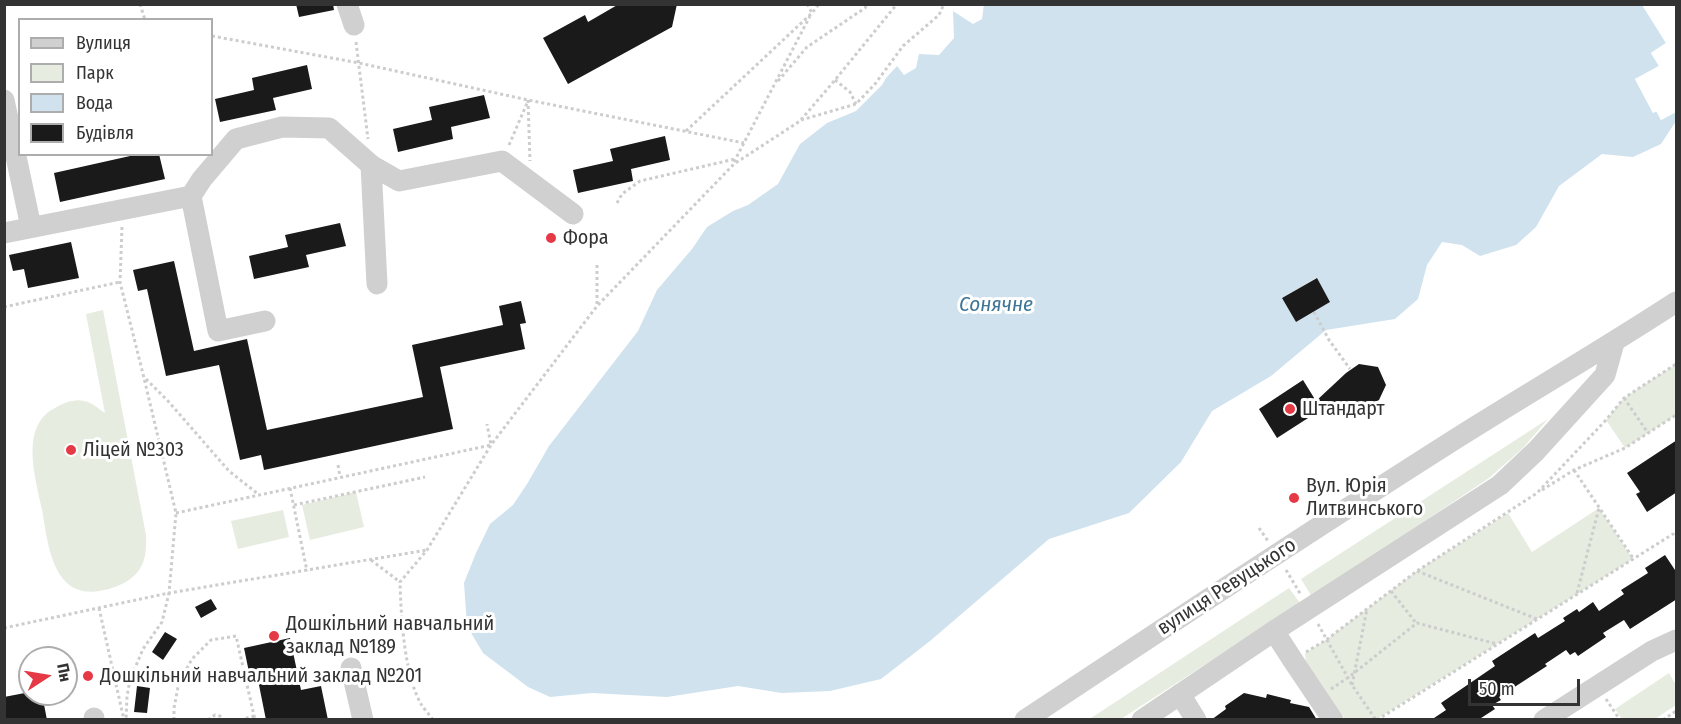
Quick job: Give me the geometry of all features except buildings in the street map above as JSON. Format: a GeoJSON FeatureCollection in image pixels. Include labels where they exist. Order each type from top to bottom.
{"type":"FeatureCollection","features":[{"type":"Feature","properties":{"kind":"street"},"geometry":{"type":"LineString","coordinates":[[347,4],[354,25]]}},
{"type":"Feature","properties":{"kind":"street"},"geometry":{"type":"LineString","coordinates":[[4,100],[16,135]]}},
{"type":"Feature","properties":{"kind":"street"},"geometry":{"type":"LineString","coordinates":[[264,321],[218,331],[191,196],[202,179],[236,139],[282,126],[329,128],[371,165],[399,181],[502,161],[573,214]]}},
{"type":"Feature","properties":{"kind":"street"},"geometry":{"type":"LineString","coordinates":[[19,156],[31,227]]}},
{"type":"Feature","properties":{"kind":"street"},"geometry":{"type":"LineString","coordinates":[[371,165],[377,284]]}},
{"type":"Feature","properties":{"kind":"street"},"geometry":{"type":"LineString","coordinates":[[4,233],[191,196]]}},
{"type":"Feature","properties":{"kind":"street","name":"вулиця Ревуцького"},"geometry":{"type":"LineString","coordinates":[[1024,720],[1276,554],[1677,302]]}},
{"type":"Feature","properties":{"kind":"street"},"geometry":{"type":"LineString","coordinates":[[1142,720],[1274,631],[1500,485],[1536,451],[1605,375],[1614,343]]}},
{"type":"Feature","properties":{"kind":"street"},"geometry":{"type":"LineString","coordinates":[[1274,631],[1333,720]]}},
{"type":"Feature","properties":{"kind":"street"},"geometry":{"type":"LineString","coordinates":[[1544,720],[1652,651],[1677,640]]}},
{"type":"Feature","properties":{"kind":"street"},"geometry":{"type":"LineString","coordinates":[[351,668],[363,720]]}},
{"type":"Feature","properties":{"kind":"street"},"geometry":{"type":"LineString","coordinates":[[1180,694],[1196,720]]}},
{"type":"Feature","properties":{"kind":"path"},"geometry":{"type":"LineString","coordinates":[[807,4],[812,13]]}},
{"type":"Feature","properties":{"kind":"path"},"geometry":{"type":"LineString","coordinates":[[686,131],[819,4]]}},
{"type":"Feature","properties":{"kind":"path"},"geometry":{"type":"LineString","coordinates":[[773,87],[807,47],[865,8],[867,4]]}},
{"type":"Feature","properties":{"kind":"path"},"geometry":{"type":"LineString","coordinates":[[800,121],[897,4]]}},
{"type":"Feature","properties":{"kind":"path"},"geometry":{"type":"LineString","coordinates":[[432,720],[421,703],[407,660],[400,582],[427,550],[491,445],[597,306],[734,164],[800,121],[856,104],[875,84],[903,46],[939,15],[944,4]]}},
{"type":"Feature","properties":{"kind":"path"},"geometry":{"type":"LineString","coordinates":[[734,164],[812,13]]}},
{"type":"Feature","properties":{"kind":"path"},"geometry":{"type":"LineString","coordinates":[[354,25],[371,165]]}},
{"type":"Feature","properties":{"kind":"path"},"geometry":{"type":"LineString","coordinates":[[213,36],[359,63],[528,100],[744,143]]}},
{"type":"Feature","properties":{"kind":"path"},"geometry":{"type":"LineString","coordinates":[[835,80],[850,92],[856,104]]}},
{"type":"Feature","properties":{"kind":"path"},"geometry":{"type":"LineString","coordinates":[[502,161],[528,100]]}},
{"type":"Feature","properties":{"kind":"path"},"geometry":{"type":"LineString","coordinates":[[528,100],[531,182]]}},
{"type":"Feature","properties":{"kind":"path"},"geometry":{"type":"LineString","coordinates":[[617,203],[622,194],[640,181],[736,158]]}},
{"type":"Feature","properties":{"kind":"path"},"geometry":{"type":"LineString","coordinates":[[123,210],[120,282],[176,513],[169,593],[162,622],[143,649],[130,680],[125,720]]}},
{"type":"Feature","properties":{"kind":"path"},"geometry":{"type":"LineString","coordinates":[[597,262],[597,306]]}},
{"type":"Feature","properties":{"kind":"path"},"geometry":{"type":"LineString","coordinates":[[4,307],[120,282]]}},
{"type":"Feature","properties":{"kind":"path"},"geometry":{"type":"LineString","coordinates":[[1314,312],[1324,332],[1350,369]]}},
{"type":"Feature","properties":{"kind":"path"},"geometry":{"type":"LineString","coordinates":[[1537,493],[1624,398],[1677,364]]}},
{"type":"Feature","properties":{"kind":"path"},"geometry":{"type":"LineString","coordinates":[[144,378],[200,435],[229,471],[258,494]]}},
{"type":"Feature","properties":{"kind":"path"},"geometry":{"type":"LineString","coordinates":[[1624,398],[1648,433]]}},
{"type":"Feature","properties":{"kind":"path"},"geometry":{"type":"LineString","coordinates":[[1305,653],[1326,640],[1417,571],[1537,493],[1574,470],[1625,448],[1677,415]]}},
{"type":"Feature","properties":{"kind":"path"},"geometry":{"type":"LineString","coordinates":[[487,424],[491,445]]}},
{"type":"Feature","properties":{"kind":"path"},"geometry":{"type":"LineString","coordinates":[[176,513],[491,445]]}},
{"type":"Feature","properties":{"kind":"path"},"geometry":{"type":"LineString","coordinates":[[338,465],[340,477]]}},
{"type":"Feature","properties":{"kind":"path"},"geometry":{"type":"LineString","coordinates":[[1574,470],[1633,559]]}},
{"type":"Feature","properties":{"kind":"path"},"geometry":{"type":"LineString","coordinates":[[294,505],[425,477]]}},
{"type":"Feature","properties":{"kind":"path"},"geometry":{"type":"LineString","coordinates":[[290,488],[307,571]]}},
{"type":"Feature","properties":{"kind":"path"},"geometry":{"type":"LineString","coordinates":[[1577,594],[1599,508]]}},
{"type":"Feature","properties":{"kind":"path"},"geometry":{"type":"LineString","coordinates":[[1259,528],[1310,608],[1352,685],[1376,720],[1674,534],[1677,538]]}},
{"type":"Feature","properties":{"kind":"path"},"geometry":{"type":"LineString","coordinates":[[4,628],[169,593],[427,550]]}},
{"type":"Feature","properties":{"kind":"path"},"geometry":{"type":"LineString","coordinates":[[371,560],[400,582]]}},
{"type":"Feature","properties":{"kind":"path"},"geometry":{"type":"LineString","coordinates":[[1417,571],[1537,619]]}},
{"type":"Feature","properties":{"kind":"path"},"geometry":{"type":"LineString","coordinates":[[1391,591],[1417,623],[1497,644]]}},
{"type":"Feature","properties":{"kind":"path"},"geometry":{"type":"LineString","coordinates":[[99,608],[125,720]]}},
{"type":"Feature","properties":{"kind":"path"},"geometry":{"type":"LineString","coordinates":[[1352,685],[1367,608]]}},
{"type":"Feature","properties":{"kind":"path"},"geometry":{"type":"LineString","coordinates":[[1327,692],[1417,623]]}},
{"type":"Feature","properties":{"kind":"path"},"geometry":{"type":"LineString","coordinates":[[174,720],[179,682],[192,659],[211,640],[236,636],[255,718],[240,720]]}},
{"type":"Feature","properties":{"kind":"path"},"geometry":{"type":"LineString","coordinates":[[1597,686],[1620,720]]}},
{"type":"Feature","properties":{"kind":"path"},"geometry":{"type":"LineString","coordinates":[[1663,720],[1677,711]]}},
{"type":"Feature","properties":{"kind":"path"},"geometry":{"type":"LineString","coordinates":[[208,720],[215,715],[224,720]]}},
{"type":"Feature","properties":{"kind":"green space"},"geometry":{"type":"Polygon","coordinates":[[[103,310],[146,535],[146,550],[143,564],[129,580],[108,589],[93,592],[79,590],[66,582],[60,575],[52,557],[34,469],[33,440],[44,416],[67,402],[85,401],[105,413],[86,314],[103,310]]]}},
{"type":"Feature","properties":{"kind":"green space"},"geometry":{"type":"Polygon","coordinates":[[[1676,364],[1676,415],[1625,448],[1606,420],[1624,398],[1676,364]]]}},
{"type":"Feature","properties":{"kind":"green space"},"geometry":{"type":"Polygon","coordinates":[[[1548,419],[1523,448],[1489,478],[1312,597],[1301,579],[1548,419]]]}},
{"type":"Feature","properties":{"kind":"green space"},"geometry":{"type":"Polygon","coordinates":[[[356,492],[364,527],[310,540],[302,505],[356,492]]]}},
{"type":"Feature","properties":{"kind":"green space"},"geometry":{"type":"Polygon","coordinates":[[[1599,508],[1633,559],[1377,719],[1345,719],[1306,661],[1305,653],[1326,640],[1417,571],[1508,513],[1532,552],[1599,508]]]}},
{"type":"Feature","properties":{"kind":"green space"},"geometry":{"type":"Polygon","coordinates":[[[283,510],[289,537],[238,549],[231,521],[283,510]]]}},
{"type":"Feature","properties":{"kind":"green space"},"geometry":{"type":"Polygon","coordinates":[[[1289,588],[1300,603],[1121,719],[1088,720],[1289,588]]]}},
{"type":"Feature","properties":{"kind":"green space"},"geometry":{"type":"Polygon","coordinates":[[[1669,673],[1676,685],[1676,705],[1655,719],[1622,719],[1615,709],[1669,673]]]}},
{"type":"Feature","properties":{"kind":"water","name":"Сонячне"},"geometry":{"type":"Polygon","coordinates":[[[984,4],[1642,4],[1666,43],[1651,53],[1659,66],[1635,79],[1653,113],[1656,111],[1661,120],[1676,112],[1676,121],[1661,144],[1633,157],[1602,154],[1559,186],[1536,227],[1516,245],[1480,256],[1462,245],[1442,242],[1427,265],[1418,299],[1395,319],[1326,330],[1271,376],[1212,411],[1181,462],[1129,513],[1049,539],[930,641],[881,679],[830,691],[782,693],[738,686],[667,697],[592,693],[550,697],[528,687],[483,653],[467,626],[464,583],[490,524],[513,505],[549,446],[638,331],[657,290],[692,249],[707,227],[733,211],[748,205],[778,184],[800,144],[827,123],[856,111],[897,66],[904,75],[916,68],[919,54],[939,55],[954,38],[953,11],[973,24],[982,19],[984,4]],[[1316,278],[1282,298],[1296,322],[1330,302],[1316,278]]]}},
{"type":"Feature","properties":{"kind":"pier"},"geometry":{"type":"Polygon","coordinates":[[[1645,4],[1669,43],[1655,54],[1662,68],[1639,80],[1654,109],[1658,109],[1662,116],[1676,109],[1676,112],[1661,120],[1657,111],[1653,113],[1635,79],[1659,66],[1651,53],[1666,43],[1642,5],[1645,4]]]}},
{"type":"Feature","properties":{"kind":"place","name":"Фора"},"geometry":{"type":"Point","coordinates":[551,238]}},
{"type":"Feature","properties":{"kind":"place","name":"Штандарт"},"geometry":{"type":"Point","coordinates":[1290,409]}},
{"type":"Feature","properties":{"kind":"place","name":"Ліцей №303"},"geometry":{"type":"Point","coordinates":[71,450]}},
{"type":"Feature","properties":{"kind":"place","name":"Вул. Юрія Литвинського"},"geometry":{"type":"Point","coordinates":[1294,498]}},
{"type":"Feature","properties":{"kind":"place","name":"Дошкільний навчальний заклад №189"},"geometry":{"type":"Point","coordinates":[274,636]}},
{"type":"Feature","properties":{"kind":"place","name":"Дошкільний навчальний заклад №201"},"geometry":{"type":"Point","coordinates":[88,676]}}]}
